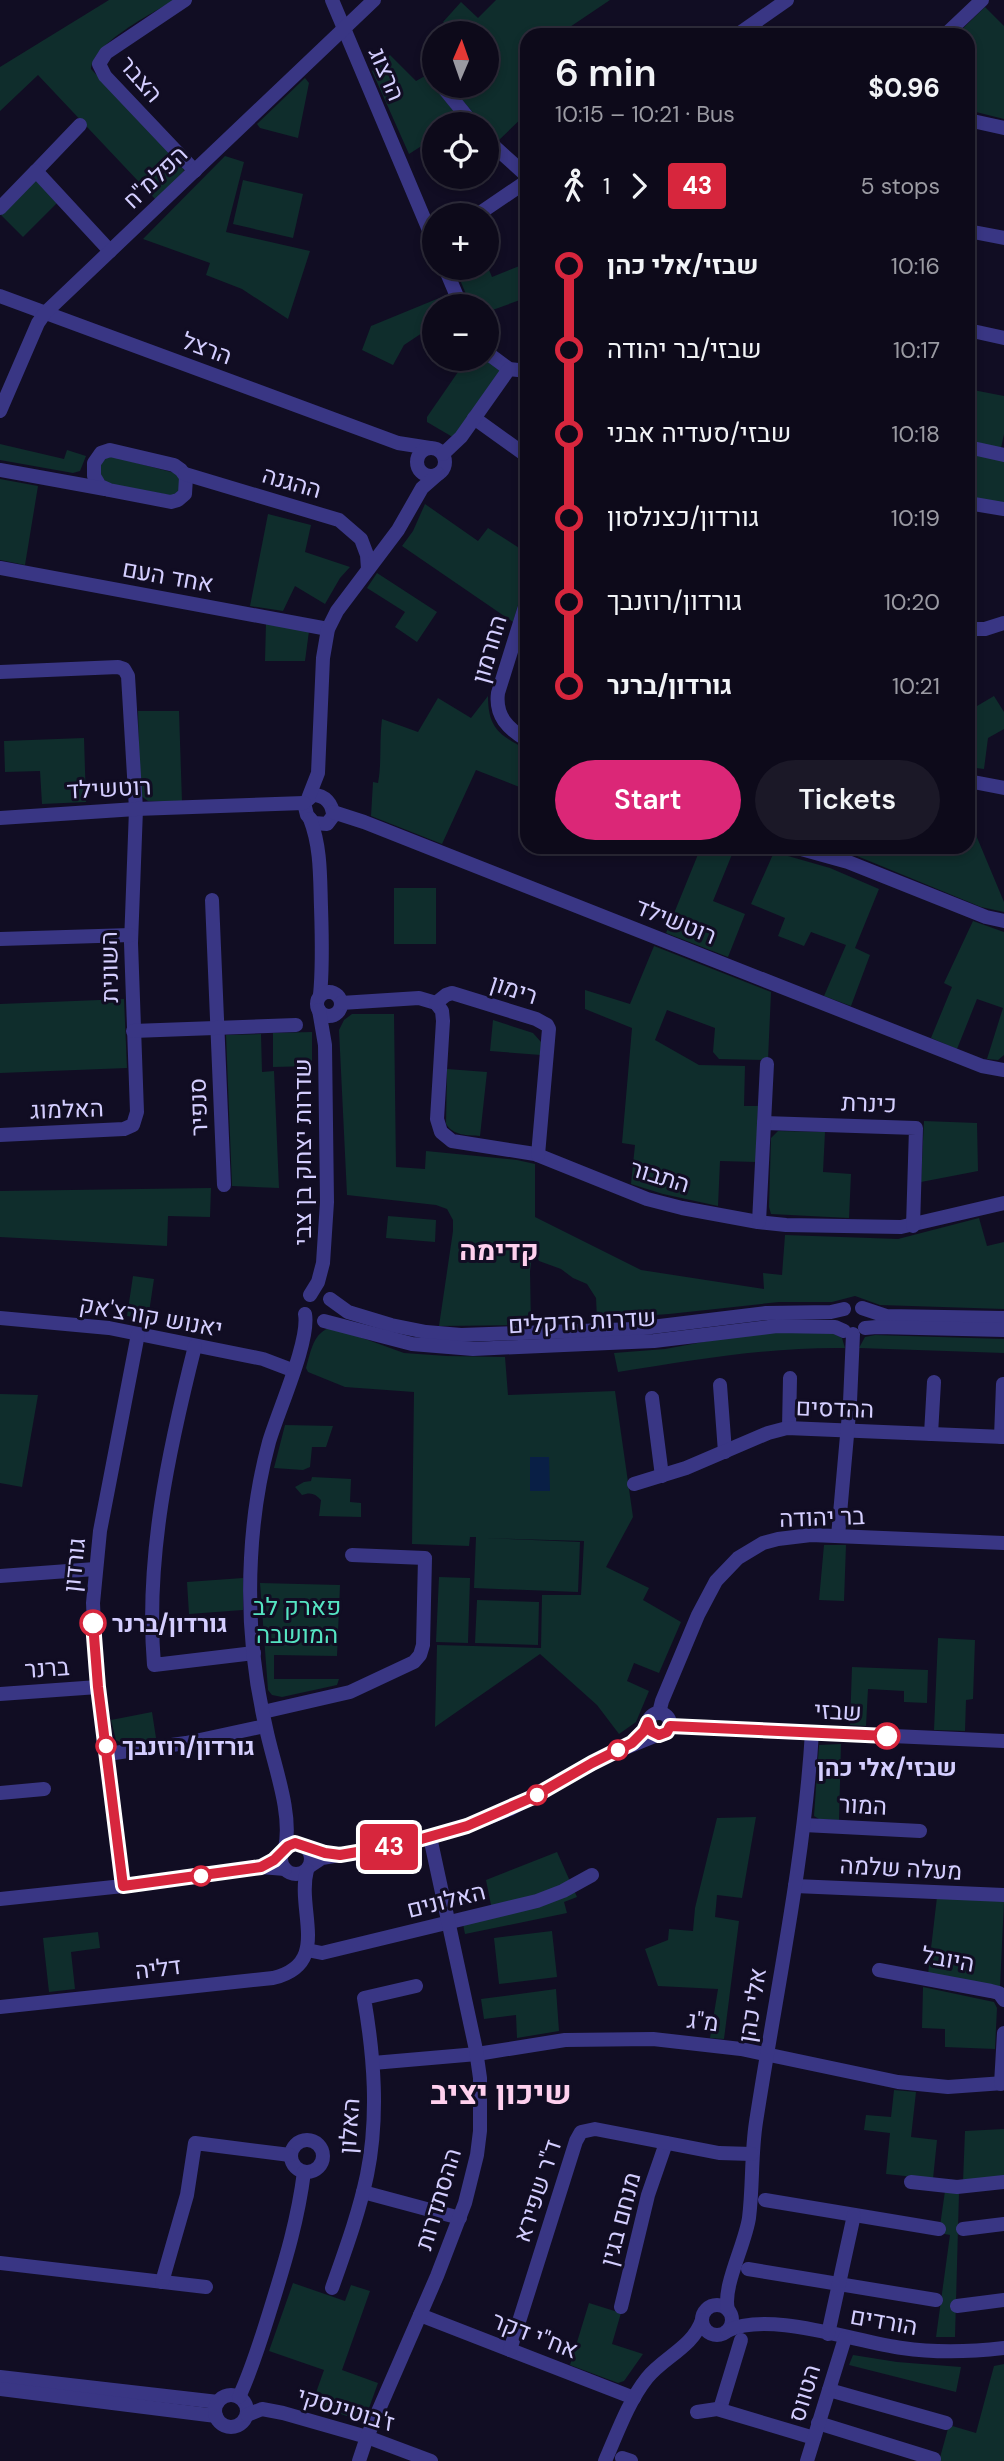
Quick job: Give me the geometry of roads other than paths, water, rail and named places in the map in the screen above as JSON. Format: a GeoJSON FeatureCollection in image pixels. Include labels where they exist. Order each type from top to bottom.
{"type":"FeatureCollection","features":[{"type":"Feature","properties":{"kind":"street","name":"הצבר"},"geometry":{"type":"LineString","coordinates":[[185,0],[106,53],[99,64],[105,76],[195,171]]}},
{"type":"Feature","properties":{"kind":"street","name":"הרצוג"},"geometry":{"type":"LineString","coordinates":[[332,0],[422,214]]}},
{"type":"Feature","properties":{"kind":"street","name":"הפלמ\"ח"},"geometry":{"type":"LineString","coordinates":[[0,411],[6,381],[45,313],[374,0]]}},
{"type":"Feature","properties":{"kind":"street"},"geometry":{"type":"LineString","coordinates":[[747,28],[787,0]]}},
{"type":"Feature","properties":{"kind":"street"},"geometry":{"type":"LineString","coordinates":[[952,28],[982,0]]}},
{"type":"Feature","properties":{"kind":"street"},"geometry":{"type":"LineString","coordinates":[[452,98],[463,112]]}},
{"type":"Feature","properties":{"kind":"street"},"geometry":{"type":"LineString","coordinates":[[975,122],[1004,128]]}},
{"type":"Feature","properties":{"kind":"street"},"geometry":{"type":"LineString","coordinates":[[0,208],[80,125]]}},
{"type":"Feature","properties":{"kind":"street"},"geometry":{"type":"LineString","coordinates":[[499,152],[520,172]]}},
{"type":"Feature","properties":{"kind":"street"},"geometry":{"type":"LineString","coordinates":[[36,171],[110,251]]}},
{"type":"Feature","properties":{"kind":"street"},"geometry":{"type":"LineString","coordinates":[[494,203],[520,184]]}},
{"type":"Feature","properties":{"kind":"street"},"geometry":{"type":"LineString","coordinates":[[975,232],[1004,238]]}},
{"type":"Feature","properties":{"kind":"street","name":"הרצל"},"geometry":{"type":"LineString","coordinates":[[0,296],[398,443],[437,451]]}},
{"type":"Feature","properties":{"kind":"street"},"geometry":{"type":"LineString","coordinates":[[975,332],[1004,338]]}},
{"type":"Feature","properties":{"kind":"street"},"geometry":{"type":"LineString","coordinates":[[499,362],[506,367],[520,370]]}},
{"type":"Feature","properties":{"kind":"street"},"geometry":{"type":"LineString","coordinates":[[421,490],[420,453],[437,451],[457,442],[506,367]]}},
{"type":"Feature","properties":{"kind":"street"},"geometry":{"type":"LineString","coordinates":[[474,418],[520,451]]}},
{"type":"Feature","properties":{"kind":"street","name":"הרצל"},"geometry":{"type":"LineString","coordinates":[[398,443],[419,466]]}},
{"type":"Feature","properties":{"kind":"street"},"geometry":{"type":"LineString","coordinates":[[975,449],[1004,455]]}},
{"type":"Feature","properties":{"kind":"street","name":"ההגנה"},"geometry":{"type":"LineString","coordinates":[[72,483],[86,478],[101,453],[113,450],[174,465],[185,474],[208,482],[326,515],[345,524],[359,536]]}},
{"type":"Feature","properties":{"kind":"street"},"geometry":{"type":"LineString","coordinates":[[419,466],[429,475],[438,474],[445,464],[437,451]]}},
{"type":"Feature","properties":{"kind":"street"},"geometry":{"type":"LineString","coordinates":[[93,466],[96,482],[109,490]]}},
{"type":"Feature","properties":{"kind":"street"},"geometry":{"type":"LineString","coordinates":[[0,470],[173,502],[180,499],[192,486],[208,482]]}},
{"type":"Feature","properties":{"kind":"street"},"geometry":{"type":"LineString","coordinates":[[185,474],[185,494]]}},
{"type":"Feature","properties":{"kind":"street","name":"שדרות יצחק בן צבי"},"geometry":{"type":"LineString","coordinates":[[319,860],[329,811],[318,773],[323,659],[328,629],[337,611],[392,537],[421,490],[438,474]]}},
{"type":"Feature","properties":{"kind":"street"},"geometry":{"type":"LineString","coordinates":[[975,504],[1004,509]]}},
{"type":"Feature","properties":{"kind":"street"},"geometry":{"type":"LineString","coordinates":[[359,536],[376,540],[392,537]]}},
{"type":"Feature","properties":{"kind":"street"},"geometry":{"type":"LineString","coordinates":[[359,536],[369,569]]}},
{"type":"Feature","properties":{"kind":"street","name":"אחד העם"},"geometry":{"type":"LineString","coordinates":[[0,568],[328,629]]}},
{"type":"Feature","properties":{"kind":"street","name":"החרמון"},"geometry":{"type":"LineString","coordinates":[[520,622],[497,704],[501,717],[520,735]]}},
{"type":"Feature","properties":{"kind":"street"},"geometry":{"type":"LineString","coordinates":[[975,629],[1004,623]]}},
{"type":"Feature","properties":{"kind":"street","name":"השונית"},"geometry":{"type":"LineString","coordinates":[[0,671],[118,667],[126,672],[129,678],[136,809],[131,935],[135,1123]]}},
{"type":"Feature","properties":{"kind":"street","name":"שדרות יצחק בן צבי"},"geometry":{"type":"LineString","coordinates":[[318,773],[313,791],[307,799],[306,813],[316,837],[319,860],[323,962],[319,1003],[325,1045],[328,1174],[324,1259],[330,1298]]}},
{"type":"Feature","properties":{"kind":"street"},"geometry":{"type":"LineString","coordinates":[[975,782],[1004,788]]}},
{"type":"Feature","properties":{"kind":"street","name":"רוטשילד"},"geometry":{"type":"LineString","coordinates":[[0,818],[307,799],[317,795],[329,811],[365,822],[980,1065],[1004,1071]]}},
{"type":"Feature","properties":{"kind":"street"},"geometry":{"type":"LineString","coordinates":[[310,819],[320,825],[329,811]]}},
{"type":"Feature","properties":{"kind":"street"},"geometry":{"type":"LineString","coordinates":[[819,854],[848,862],[986,917],[1004,921]]}},
{"type":"Feature","properties":{"kind":"street","name":"סנפיר"},"geometry":{"type":"LineString","coordinates":[[212,900],[224,1185]]}},
{"type":"Feature","properties":{"kind":"street"},"geometry":{"type":"LineString","coordinates":[[0,940],[131,935]]}},
{"type":"Feature","properties":{"kind":"street","name":"שדרות יצחק בן צבי"},"geometry":{"type":"LineString","coordinates":[[323,962],[338,1003],[325,1045]]}},
{"type":"Feature","properties":{"kind":"street"},"geometry":{"type":"LineString","coordinates":[[329,991],[338,1003],[327,1015],[319,1003],[329,991]]}},
{"type":"Feature","properties":{"kind":"street","name":"רימון"},"geometry":{"type":"LineString","coordinates":[[338,1003],[419,998],[436,1003],[452,993],[536,1019],[547,1025],[549,1029],[538,1155]]}},
{"type":"Feature","properties":{"kind":"street","name":"התבור"},"geometry":{"type":"LineString","coordinates":[[436,1003],[442,1016],[437,1114],[441,1132],[458,1143],[538,1155],[647,1199],[759,1222],[866,1227],[913,1226],[1004,1203]]}},
{"type":"Feature","properties":{"kind":"street"},"geometry":{"type":"LineString","coordinates":[[133,1031],[296,1025]]}},
{"type":"Feature","properties":{"kind":"street"},"geometry":{"type":"LineString","coordinates":[[759,1222],[767,1064]]}},
{"type":"Feature","properties":{"kind":"street","name":"כינרת"},"geometry":{"type":"LineString","coordinates":[[764,1122],[916,1128],[913,1226]]}},
{"type":"Feature","properties":{"kind":"street","name":"האלמוג"},"geometry":{"type":"LineString","coordinates":[[0,1135],[120,1130],[130,1128],[135,1123]]}},
{"type":"Feature","properties":{"kind":"street","name":"שדרות יצחק בן צבי"},"geometry":{"type":"LineString","coordinates":[[310,1295],[318,1282],[324,1259]]}},
{"type":"Feature","properties":{"kind":"street"},"geometry":{"type":"LineString","coordinates":[[303,1900],[281,1860],[287,1834],[285,1812],[264,1719],[254,1653],[250,1586],[256,1507],[269,1443],[304,1338],[312,1327],[322,1322],[333,1310],[330,1298],[321,1293],[310,1295],[303,1304],[304,1338]]}},
{"type":"Feature","properties":{"kind":"street","name":"שדרות הדקלים"},"geometry":{"type":"LineString","coordinates":[[330,1298],[346,1311],[391,1325],[461,1335],[644,1328],[746,1315],[831,1312],[854,1305],[886,1316],[1004,1318]]}},
{"type":"Feature","properties":{"kind":"street"},"geometry":{"type":"LineString","coordinates":[[838,1536],[854,1331],[868,1318],[862,1308]]}},
{"type":"Feature","properties":{"kind":"street"},"geometry":{"type":"LineString","coordinates":[[844,1309],[839,1321],[854,1331]]}},
{"type":"Feature","properties":{"kind":"street"},"geometry":{"type":"LineString","coordinates":[[305,1314],[311,1321],[322,1322]]}},
{"type":"Feature","properties":{"kind":"street","name":"יאנוש קורצ'אק"},"geometry":{"type":"LineString","coordinates":[[0,1318],[92,1326],[138,1334],[263,1359],[292,1370]]}},
{"type":"Feature","properties":{"kind":"street","name":"שדרות הדקלים"},"geometry":{"type":"LineString","coordinates":[[322,1322],[412,1344],[461,1349],[645,1342],[777,1326],[835,1327],[854,1331],[877,1327],[1004,1330]]}},
{"type":"Feature","properties":{"kind":"street","name":"גורדון"},"geometry":{"type":"LineString","coordinates":[[123,1886],[98,1687],[93,1620],[95,1569],[138,1334]]}},
{"type":"Feature","properties":{"kind":"street"},"geometry":{"type":"LineString","coordinates":[[195,1346],[174,1438],[155,1550],[152,1599],[154,1665],[254,1653]]}},
{"type":"Feature","properties":{"kind":"street"},"geometry":{"type":"LineString","coordinates":[[789,1428],[790,1378]]}},
{"type":"Feature","properties":{"kind":"street"},"geometry":{"type":"LineString","coordinates":[[931,1434],[934,1382]]}},
{"type":"Feature","properties":{"kind":"street"},"geometry":{"type":"LineString","coordinates":[[1002,1437],[1003,1384]]}},
{"type":"Feature","properties":{"kind":"street"},"geometry":{"type":"LineString","coordinates":[[720,1385],[725,1452]]}},
{"type":"Feature","properties":{"kind":"street"},"geometry":{"type":"LineString","coordinates":[[652,1398],[662,1476]]}},
{"type":"Feature","properties":{"kind":"street","name":"ההדסים"},"geometry":{"type":"LineString","coordinates":[[634,1484],[662,1476],[768,1433],[789,1428],[1002,1437]]}},
{"type":"Feature","properties":{"kind":"street","name":"בר יהודה"},"geometry":{"type":"LineString","coordinates":[[654,1717],[710,1591],[726,1569],[750,1549],[778,1539],[811,1535],[1004,1543]]}},
{"type":"Feature","properties":{"kind":"street"},"geometry":{"type":"LineString","coordinates":[[107,1754],[186,1743],[350,1692],[414,1662],[423,1645],[425,1558],[352,1555]]}},
{"type":"Feature","properties":{"kind":"street"},"geometry":{"type":"LineString","coordinates":[[0,1576],[95,1569]]}},
{"type":"Feature","properties":{"kind":"street","name":"ברנר"},"geometry":{"type":"LineString","coordinates":[[0,1694],[98,1687]]}},
{"type":"Feature","properties":{"kind":"street"},"geometry":{"type":"LineString","coordinates":[[0,1899],[261,1867],[298,1874],[322,1858],[430,1837],[510,1809],[632,1743],[665,1733],[670,1726],[668,1718],[654,1717]]}},
{"type":"Feature","properties":{"kind":"street"},"geometry":{"type":"LineString","coordinates":[[654,1717],[649,1728],[657,1734]]}},
{"type":"Feature","properties":{"kind":"street"},"geometry":{"type":"LineString","coordinates":[[632,1743],[654,1717]]}},
{"type":"Feature","properties":{"kind":"street","name":"שבזי"},"geometry":{"type":"LineString","coordinates":[[670,1726],[1004,1741]]}},
{"type":"Feature","properties":{"kind":"street","name":"אלי כהן"},"geometry":{"type":"LineString","coordinates":[[728,2311],[726,2299],[748,2222],[752,2154],[804,1825],[812,1732]]}},
{"type":"Feature","properties":{"kind":"street"},"geometry":{"type":"LineString","coordinates":[[0,1793],[44,1789]]}},
{"type":"Feature","properties":{"kind":"street"},"geometry":{"type":"LineString","coordinates":[[285,1812],[312,1857],[303,1900],[308,1930],[307,1951]]}},
{"type":"Feature","properties":{"kind":"street","name":"המור"},"geometry":{"type":"LineString","coordinates":[[804,1825],[919,1831]]}},
{"type":"Feature","properties":{"kind":"street","name":"ההסתדרות"},"geometry":{"type":"LineString","coordinates":[[359,2461],[460,2218],[480,2131],[477,2054],[430,1837]]}},
{"type":"Feature","properties":{"kind":"street"},"geometry":{"type":"LineString","coordinates":[[261,1867],[274,1860],[292,1844],[340,1855]]}},
{"type":"Feature","properties":{"kind":"street","name":"האלונים"},"geometry":{"type":"LineString","coordinates":[[307,1951],[322,1953],[545,1899],[592,1875]]}},
{"type":"Feature","properties":{"kind":"street","name":"מעלה שלמה"},"geometry":{"type":"LineString","coordinates":[[795,1886],[1004,1895]]}},
{"type":"Feature","properties":{"kind":"street","name":"דליה"},"geometry":{"type":"LineString","coordinates":[[0,2007],[273,1978],[288,1974],[298,1967],[307,1951]]}},
{"type":"Feature","properties":{"kind":"street","name":"היובל"},"geometry":{"type":"LineString","coordinates":[[878,1970],[991,1991],[999,1993],[1004,2000]]}},
{"type":"Feature","properties":{"kind":"street","name":"האלון"},"geometry":{"type":"LineString","coordinates":[[332,2288],[363,2192],[374,2126],[373,2063],[364,1998],[416,1986]]}},
{"type":"Feature","properties":{"kind":"street"},"geometry":{"type":"LineString","coordinates":[[1002,2083],[1004,2033]]}},
{"type":"Feature","properties":{"kind":"street","name":"מ\"ג"},"geometry":{"type":"LineString","coordinates":[[477,2054],[539,2043],[624,2038],[702,2043],[767,2054],[873,2078],[923,2085],[973,2087],[1002,2083]]}},
{"type":"Feature","properties":{"kind":"street"},"geometry":{"type":"LineString","coordinates":[[373,2063],[477,2054]]}},
{"type":"Feature","properties":{"kind":"street","name":"ד\"ר שפירא"},"geometry":{"type":"LineString","coordinates":[[510,2350],[579,2134],[595,2129],[722,2154],[752,2154]]}},
{"type":"Feature","properties":{"kind":"street"},"geometry":{"type":"LineString","coordinates":[[310,2140],[318,2145],[323,2153],[321,2163],[315,2169],[304,2172],[295,2167],[290,2155],[293,2146],[310,2140]]}},
{"type":"Feature","properties":{"kind":"street"},"geometry":{"type":"LineString","coordinates":[[162,2282],[187,2195],[195,2143],[290,2155]]}},
{"type":"Feature","properties":{"kind":"street","name":"מנחם בגין"},"geometry":{"type":"LineString","coordinates":[[621,2307],[648,2195],[666,2143]]}},
{"type":"Feature","properties":{"kind":"street"},"geometry":{"type":"LineString","coordinates":[[239,2397],[252,2369],[293,2238],[304,2172]]}},
{"type":"Feature","properties":{"kind":"street"},"geometry":{"type":"LineString","coordinates":[[911,2182],[957,2186],[1004,2182]]}},
{"type":"Feature","properties":{"kind":"street"},"geometry":{"type":"LineString","coordinates":[[363,2192],[460,2218]]}},
{"type":"Feature","properties":{"kind":"street"},"geometry":{"type":"LineString","coordinates":[[765,2200],[939,2229]]}},
{"type":"Feature","properties":{"kind":"street"},"geometry":{"type":"LineString","coordinates":[[828,2334],[853,2215]]}},
{"type":"Feature","properties":{"kind":"street"},"geometry":{"type":"LineString","coordinates":[[963,2229],[1004,2224]]}},
{"type":"Feature","properties":{"kind":"street"},"geometry":{"type":"LineString","coordinates":[[0,2263],[206,2287]]}},
{"type":"Feature","properties":{"kind":"street"},"geometry":{"type":"LineString","coordinates":[[748,2269],[936,2300]]}},
{"type":"Feature","properties":{"kind":"street","name":"אלי כהן"},"geometry":{"type":"LineString","coordinates":[[710,2307],[730,2282]]}},
{"type":"Feature","properties":{"kind":"street"},"geometry":{"type":"LineString","coordinates":[[957,2306],[1004,2300]]}},
{"type":"Feature","properties":{"kind":"street"},"geometry":{"type":"LineString","coordinates":[[720,2306],[728,2311],[732,2321],[720,2333],[706,2330],[702,2320],[710,2307],[720,2306]]}},
{"type":"Feature","properties":{"kind":"street","name":"הורדים"},"geometry":{"type":"LineString","coordinates":[[728,2311],[757,2324]]}},
{"type":"Feature","properties":{"kind":"street","name":"אח\"י דקר"},"geometry":{"type":"LineString","coordinates":[[420,2315],[634,2398]]}},
{"type":"Feature","properties":{"kind":"street","name":"הורדים"},"geometry":{"type":"LineString","coordinates":[[605,2461],[634,2398],[651,2374],[696,2334],[702,2320]]}},
{"type":"Feature","properties":{"kind":"street","name":"הורדים"},"geometry":{"type":"LineString","coordinates":[[685,2345],[738,2326],[757,2324],[784,2325],[928,2351],[1004,2348]]}},
{"type":"Feature","properties":{"kind":"street","name":"הטווס"},"geometry":{"type":"LineString","coordinates":[[807,2461],[845,2338]]}},
{"type":"Feature","properties":{"kind":"street"},"geometry":{"type":"LineString","coordinates":[[720,2409],[741,2340]]}},
{"type":"Feature","properties":{"kind":"street"},"geometry":{"type":"LineString","coordinates":[[0,2377],[217,2409]]}},
{"type":"Feature","properties":{"kind":"street"},"geometry":{"type":"LineString","coordinates":[[0,2389],[217,2409]]}},
{"type":"Feature","properties":{"kind":"street"},"geometry":{"type":"LineString","coordinates":[[829,2390],[946,2423]]}},
{"type":"Feature","properties":{"kind":"street"},"geometry":{"type":"LineString","coordinates":[[229,2395],[239,2397],[246,2405],[247,2415],[242,2423],[234,2427],[225,2426],[217,2409],[229,2395]]}},
{"type":"Feature","properties":{"kind":"street","name":"ז'בוטינסקי"},"geometry":{"type":"LineString","coordinates":[[247,2415],[262,2409],[283,2413],[367,2437],[431,2461]]}},
{"type":"Feature","properties":{"kind":"street"},"geometry":{"type":"LineString","coordinates":[[697,2412],[720,2409],[814,2438]]}},
{"type":"Feature","properties":{"kind":"street"},"geometry":{"type":"LineString","coordinates":[[818,2423],[934,2459]]}},
{"type":"Feature","properties":{"kind":"water"},"geometry":{"type":"Polygon","coordinates":[[[530,1457],[549,1457],[550,1491],[530,1491],[530,1457]]]}},
{"type":"Feature","properties":{"kind":"place","name":"גורדון/ברנר"},"geometry":{"type":"Point","coordinates":[93,1623]}},
{"type":"Feature","properties":{"kind":"place","name":"שבזי/אלי כהן"},"geometry":{"type":"Point","coordinates":[887,1736]}},
{"type":"Feature","properties":{"kind":"place","name":"גורדון/רוזנבך"},"geometry":{"type":"Point","coordinates":[106,1746]}},
{"type":"Feature","properties":{"kind":"district","name":"קדימה"},"geometry":{"type":"Point","coordinates":[499,1250]}},
{"type":"Feature","properties":{"kind":"district","name":"שיכון יציב"},"geometry":{"type":"Point","coordinates":[501,2093]}},
{"type":"Feature","properties":{"kind":"park label","name":"פארק לב המושבה"},"geometry":{"type":"Point","coordinates":[297,1620]}}]}
